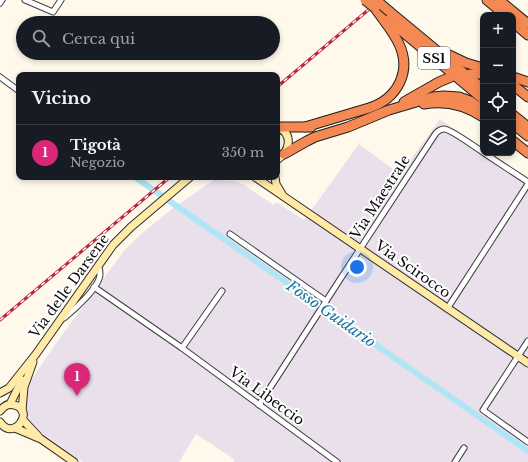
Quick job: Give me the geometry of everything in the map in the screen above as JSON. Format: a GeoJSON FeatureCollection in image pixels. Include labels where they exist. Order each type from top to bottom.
{"type":"FeatureCollection","features":[{"type":"Feature","properties":{"kind":"highway","name":"SS1"},"geometry":{"type":"LineString","coordinates":[[365,0],[375,4],[386,16],[480,96]]}},
{"type":"Feature","properties":{"kind":"highway"},"geometry":{"type":"LineString","coordinates":[[487,0],[501,12]]}},
{"type":"Feature","properties":{"kind":"highway"},"geometry":{"type":"LineString","coordinates":[[499,0],[528,24]]}},
{"type":"Feature","properties":{"kind":"highway","name":"SS1"},"geometry":{"type":"LineString","coordinates":[[386,16],[420,37],[480,87]]}},
{"type":"Feature","properties":{"kind":"highway"},"geometry":{"type":"LineString","coordinates":[[305,127],[374,106],[386,99],[395,90],[402,76],[403,58],[386,16]]}},
{"type":"Feature","properties":{"kind":"highway"},"geometry":{"type":"LineString","coordinates":[[516,25],[528,35]]}},
{"type":"Feature","properties":{"kind":"highway"},"geometry":{"type":"LineString","coordinates":[[420,37],[451,57],[480,67]]}},
{"type":"Feature","properties":{"kind":"highway"},"geometry":{"type":"LineString","coordinates":[[470,74],[480,74]]}},
{"type":"Feature","properties":{"kind":"highway"},"geometry":{"type":"LineString","coordinates":[[389,110],[420,92],[451,77]]}},
{"type":"Feature","properties":{"kind":"highway"},"geometry":{"type":"LineString","coordinates":[[516,78],[528,82]]}},
{"type":"Feature","properties":{"kind":"highway"},"geometry":{"type":"LineString","coordinates":[[516,87],[528,97]]}},
{"type":"Feature","properties":{"kind":"highway"},"geometry":{"type":"LineString","coordinates":[[280,158],[311,139],[348,127],[389,110],[436,96],[456,96],[466,99],[480,108]]}},
{"type":"Feature","properties":{"kind":"highway"},"geometry":{"type":"LineString","coordinates":[[389,110],[427,104],[446,103],[467,108],[480,115]]}},
{"type":"Feature","properties":{"kind":"highway"},"geometry":{"type":"LineString","coordinates":[[280,127],[316,127],[335,125],[373,116]]}},
{"type":"Feature","properties":{"kind":"highway"},"geometry":{"type":"LineString","coordinates":[[516,117],[528,127]]}},
{"type":"Feature","properties":{"kind":"highway"},"geometry":{"type":"LineString","coordinates":[[516,126],[528,136]]}},
{"type":"Feature","properties":{"kind":"highway"},"geometry":{"type":"LineString","coordinates":[[516,136],[528,146]]}},
{"type":"Feature","properties":{"kind":"highway"},"geometry":{"type":"LineString","coordinates":[[516,143],[528,153]]}},
{"type":"Feature","properties":{"kind":"street"},"geometry":{"type":"LineString","coordinates":[[25,0],[53,12],[61,0]]}},
{"type":"Feature","properties":{"kind":"street"},"geometry":{"type":"LineString","coordinates":[[0,77],[16,89]]}},
{"type":"Feature","properties":{"kind":"street"},"geometry":{"type":"LineString","coordinates":[[280,128],[284,130],[287,134],[288,145],[280,157]]}},
{"type":"Feature","properties":{"kind":"street","name":"Via Maestrale"},"geometry":{"type":"LineString","coordinates":[[259,405],[360,248],[436,134],[443,129],[447,129],[480,151]]}},
{"type":"Feature","properties":{"kind":"street"},"geometry":{"type":"LineString","coordinates":[[447,308],[528,183],[488,156]]}},
{"type":"Feature","properties":{"kind":"street","name":"Via delle Darsene"},"geometry":{"type":"LineString","coordinates":[[0,393],[9,388],[36,354],[98,265],[120,237],[187,180]]}},
{"type":"Feature","properties":{"kind":"street","name":"Via delle Darsene"},"geometry":{"type":"LineString","coordinates":[[179,187],[192,180]]}},
{"type":"Feature","properties":{"kind":"street","name":"Via Scirocco"},"geometry":{"type":"LineString","coordinates":[[259,180],[528,363]]}},
{"type":"Feature","properties":{"kind":"street"},"geometry":{"type":"LineString","coordinates":[[275,180],[283,196]]}},
{"type":"Feature","properties":{"kind":"street"},"geometry":{"type":"LineString","coordinates":[[230,234],[325,302]]}},
{"type":"Feature","properties":{"kind":"street"},"geometry":{"type":"LineString","coordinates":[[57,324],[76,308],[94,287],[100,274],[98,265]]}},
{"type":"Feature","properties":{"kind":"street","name":"Via Libeccio"},"geometry":{"type":"LineString","coordinates":[[94,287],[182,348],[337,462]]}},
{"type":"Feature","properties":{"kind":"street"},"geometry":{"type":"LineString","coordinates":[[182,348],[222,291]]}},
{"type":"Feature","properties":{"kind":"street"},"geometry":{"type":"LineString","coordinates":[[528,341],[483,410],[528,442]]}},
{"type":"Feature","properties":{"kind":"street","name":"Via delle Darsene"},"geometry":{"type":"LineString","coordinates":[[23,420],[22,411],[24,387],[36,354]]}},
{"type":"Feature","properties":{"kind":"street","name":"Via delle Darsene"},"geometry":{"type":"LineString","coordinates":[[5,405],[31,366]]}},
{"type":"Feature","properties":{"kind":"street"},"geometry":{"type":"LineString","coordinates":[[0,411],[5,405],[17,406],[22,411]]}},
{"type":"Feature","properties":{"kind":"street"},"geometry":{"type":"LineString","coordinates":[[0,422],[3,430],[15,428],[23,420],[41,439],[74,462]]}},
{"type":"Feature","properties":{"kind":"street"},"geometry":{"type":"LineString","coordinates":[[15,428],[41,439]]}},
{"type":"Feature","properties":{"kind":"street"},"geometry":{"type":"LineString","coordinates":[[455,462],[464,448]]}},
{"type":"Feature","properties":{"kind":"shaded area"},"geometry":{"type":"Polygon","coordinates":[[[440,119],[480,147],[480,156],[494,156],[528,179],[528,462],[233,462],[234,459],[196,434],[179,462],[83,462],[32,426],[27,411],[27,386],[57,342],[123,252],[140,235],[173,208],[214,180],[236,181],[274,205],[276,202],[304,220],[359,144],[400,174],[440,119]]]}},
{"type":"Feature","properties":{"kind":"waterway","name":"Fosso Guidario"},"geometry":{"type":"LineString","coordinates":[[139,180],[528,451]]}},
{"type":"Feature","properties":{"kind":"railway"},"geometry":{"type":"LineString","coordinates":[[280,84],[380,0]]}},
{"type":"Feature","properties":{"kind":"railway"},"geometry":{"type":"LineString","coordinates":[[0,320],[166,180]]}},
{"type":"Feature","properties":{"kind":"place","name":"Tigotà"},"geometry":{"type":"Point","coordinates":[77,396]}}]}
